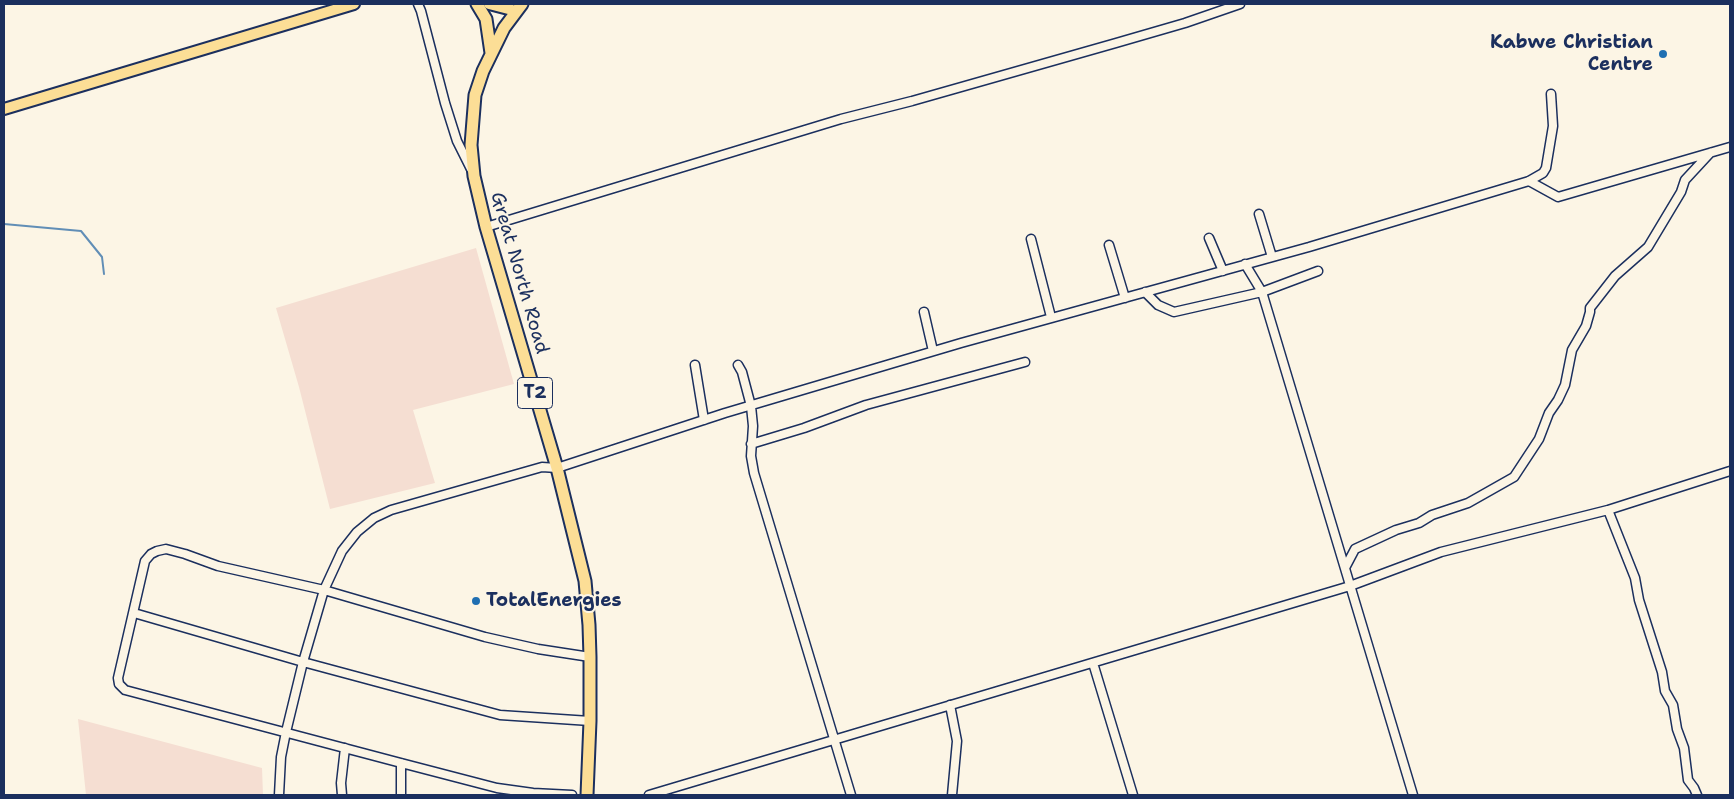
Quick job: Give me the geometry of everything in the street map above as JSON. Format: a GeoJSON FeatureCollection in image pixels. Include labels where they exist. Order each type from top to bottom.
{"type":"FeatureCollection","features":[{"type":"Feature","properties":{"kind":"highway"},"geometry":{"type":"LineString","coordinates":[[477,4],[486,19],[492,53]]}},
{"type":"Feature","properties":{"kind":"highway","name":"Great North Road"},"geometry":{"type":"LineString","coordinates":[[519,8],[504,28],[483,72],[475,96],[471,145],[474,176],[486,226],[557,468],[585,581],[590,657],[590,721],[586,795]]}},
{"type":"Feature","properties":{"kind":"main road"},"geometry":{"type":"LineString","coordinates":[[4,109],[354,4]]}},
{"type":"Feature","properties":{"kind":"main road"},"geometry":{"type":"LineString","coordinates":[[489,4],[519,8]]}},
{"type":"Feature","properties":{"kind":"street"},"geometry":{"type":"LineString","coordinates":[[418,4],[442,94],[457,141],[474,176]]}},
{"type":"Feature","properties":{"kind":"street"},"geometry":{"type":"LineString","coordinates":[[486,226],[841,119],[912,101],[1142,35],[1240,4]]}},
{"type":"Feature","properties":{"kind":"street"},"geometry":{"type":"LineString","coordinates":[[278,795],[281,757],[286,732],[303,662],[324,590],[342,550],[357,532],[374,518],[400,507],[542,467],[557,468],[704,420],[933,351],[1272,257],[1529,181],[1543,173],[1546,168],[1553,126],[1551,94]]}},
{"type":"Feature","properties":{"kind":"street"},"geometry":{"type":"LineString","coordinates":[[1529,181],[1558,197],[1730,147]]}},
{"type":"Feature","properties":{"kind":"street"},"geometry":{"type":"LineString","coordinates":[[1345,568],[1355,549],[1396,530],[1419,523],[1432,515],[1468,503],[1514,477],[1539,439],[1549,413],[1565,385],[1572,350],[1586,326],[1590,308],[1615,276],[1648,247],[1681,192],[1685,180],[1710,153]]}},
{"type":"Feature","properties":{"kind":"street"},"geometry":{"type":"LineString","coordinates":[[1259,214],[1272,257]]}},
{"type":"Feature","properties":{"kind":"street"},"geometry":{"type":"LineString","coordinates":[[1209,238],[1223,270]]}},
{"type":"Feature","properties":{"kind":"street"},"geometry":{"type":"LineString","coordinates":[[1031,239],[1051,317]]}},
{"type":"Feature","properties":{"kind":"street"},"geometry":{"type":"LineString","coordinates":[[1110,245],[1125,298]]}},
{"type":"Feature","properties":{"kind":"street"},"geometry":{"type":"LineString","coordinates":[[1245,264],[1262,292],[1413,795]]}},
{"type":"Feature","properties":{"kind":"street"},"geometry":{"type":"LineString","coordinates":[[1145,292],[1158,305],[1174,312],[1262,292],[1318,271]]}},
{"type":"Feature","properties":{"kind":"street"},"geometry":{"type":"LineString","coordinates":[[924,312],[933,351]]}},
{"type":"Feature","properties":{"kind":"street"},"geometry":{"type":"LineString","coordinates":[[751,444],[804,428],[866,405],[1025,362]]}},
{"type":"Feature","properties":{"kind":"street"},"geometry":{"type":"LineString","coordinates":[[696,365],[704,420]]}},
{"type":"Feature","properties":{"kind":"street"},"geometry":{"type":"LineString","coordinates":[[738,365],[742,372],[751,406],[754,426],[751,444],[754,473],[851,795]]}},
{"type":"Feature","properties":{"kind":"street"},"geometry":{"type":"LineString","coordinates":[[649,795],[1350,586],[1441,552],[1608,510],[1730,470]]}},
{"type":"Feature","properties":{"kind":"street"},"geometry":{"type":"LineString","coordinates":[[1608,510],[1635,578],[1639,600],[1662,672],[1665,691],[1673,705],[1676,729],[1684,748],[1688,780],[1694,788],[1696,795]]}},
{"type":"Feature","properties":{"kind":"street"},"geometry":{"type":"LineString","coordinates":[[572,795],[497,788],[125,690],[121,687],[118,678],[145,561],[151,554],[166,549],[218,566],[324,590],[485,636],[538,649],[590,657]]}},
{"type":"Feature","properties":{"kind":"street"},"geometry":{"type":"LineString","coordinates":[[134,613],[303,662],[500,715],[590,721]]}},
{"type":"Feature","properties":{"kind":"street"},"geometry":{"type":"LineString","coordinates":[[1093,663],[1133,795]]}},
{"type":"Feature","properties":{"kind":"street"},"geometry":{"type":"LineString","coordinates":[[950,705],[957,741],[952,795]]}},
{"type":"Feature","properties":{"kind":"street"},"geometry":{"type":"LineString","coordinates":[[342,795],[341,783],[345,748]]}},
{"type":"Feature","properties":{"kind":"street"},"geometry":{"type":"LineString","coordinates":[[401,763],[401,795]]}},
{"type":"Feature","properties":{"kind":"shaded area"},"geometry":{"type":"Polygon","coordinates":[[[476,248],[514,384],[413,410],[435,483],[330,509],[299,387],[276,308],[476,248]]]}},
{"type":"Feature","properties":{"kind":"shaded area"},"geometry":{"type":"Polygon","coordinates":[[[78,719],[262,768],[263,795],[86,795],[78,719]]]}},
{"type":"Feature","properties":{"kind":"waterway"},"geometry":{"type":"LineString","coordinates":[[4,224],[81,231],[102,257],[104,274]]}},
{"type":"Feature","properties":{"kind":"place","name":"Kabwe Christian Centre"},"geometry":{"type":"Point","coordinates":[1663,54]}},
{"type":"Feature","properties":{"kind":"place","name":"TotalEnergies"},"geometry":{"type":"Point","coordinates":[476,601]}}]}
